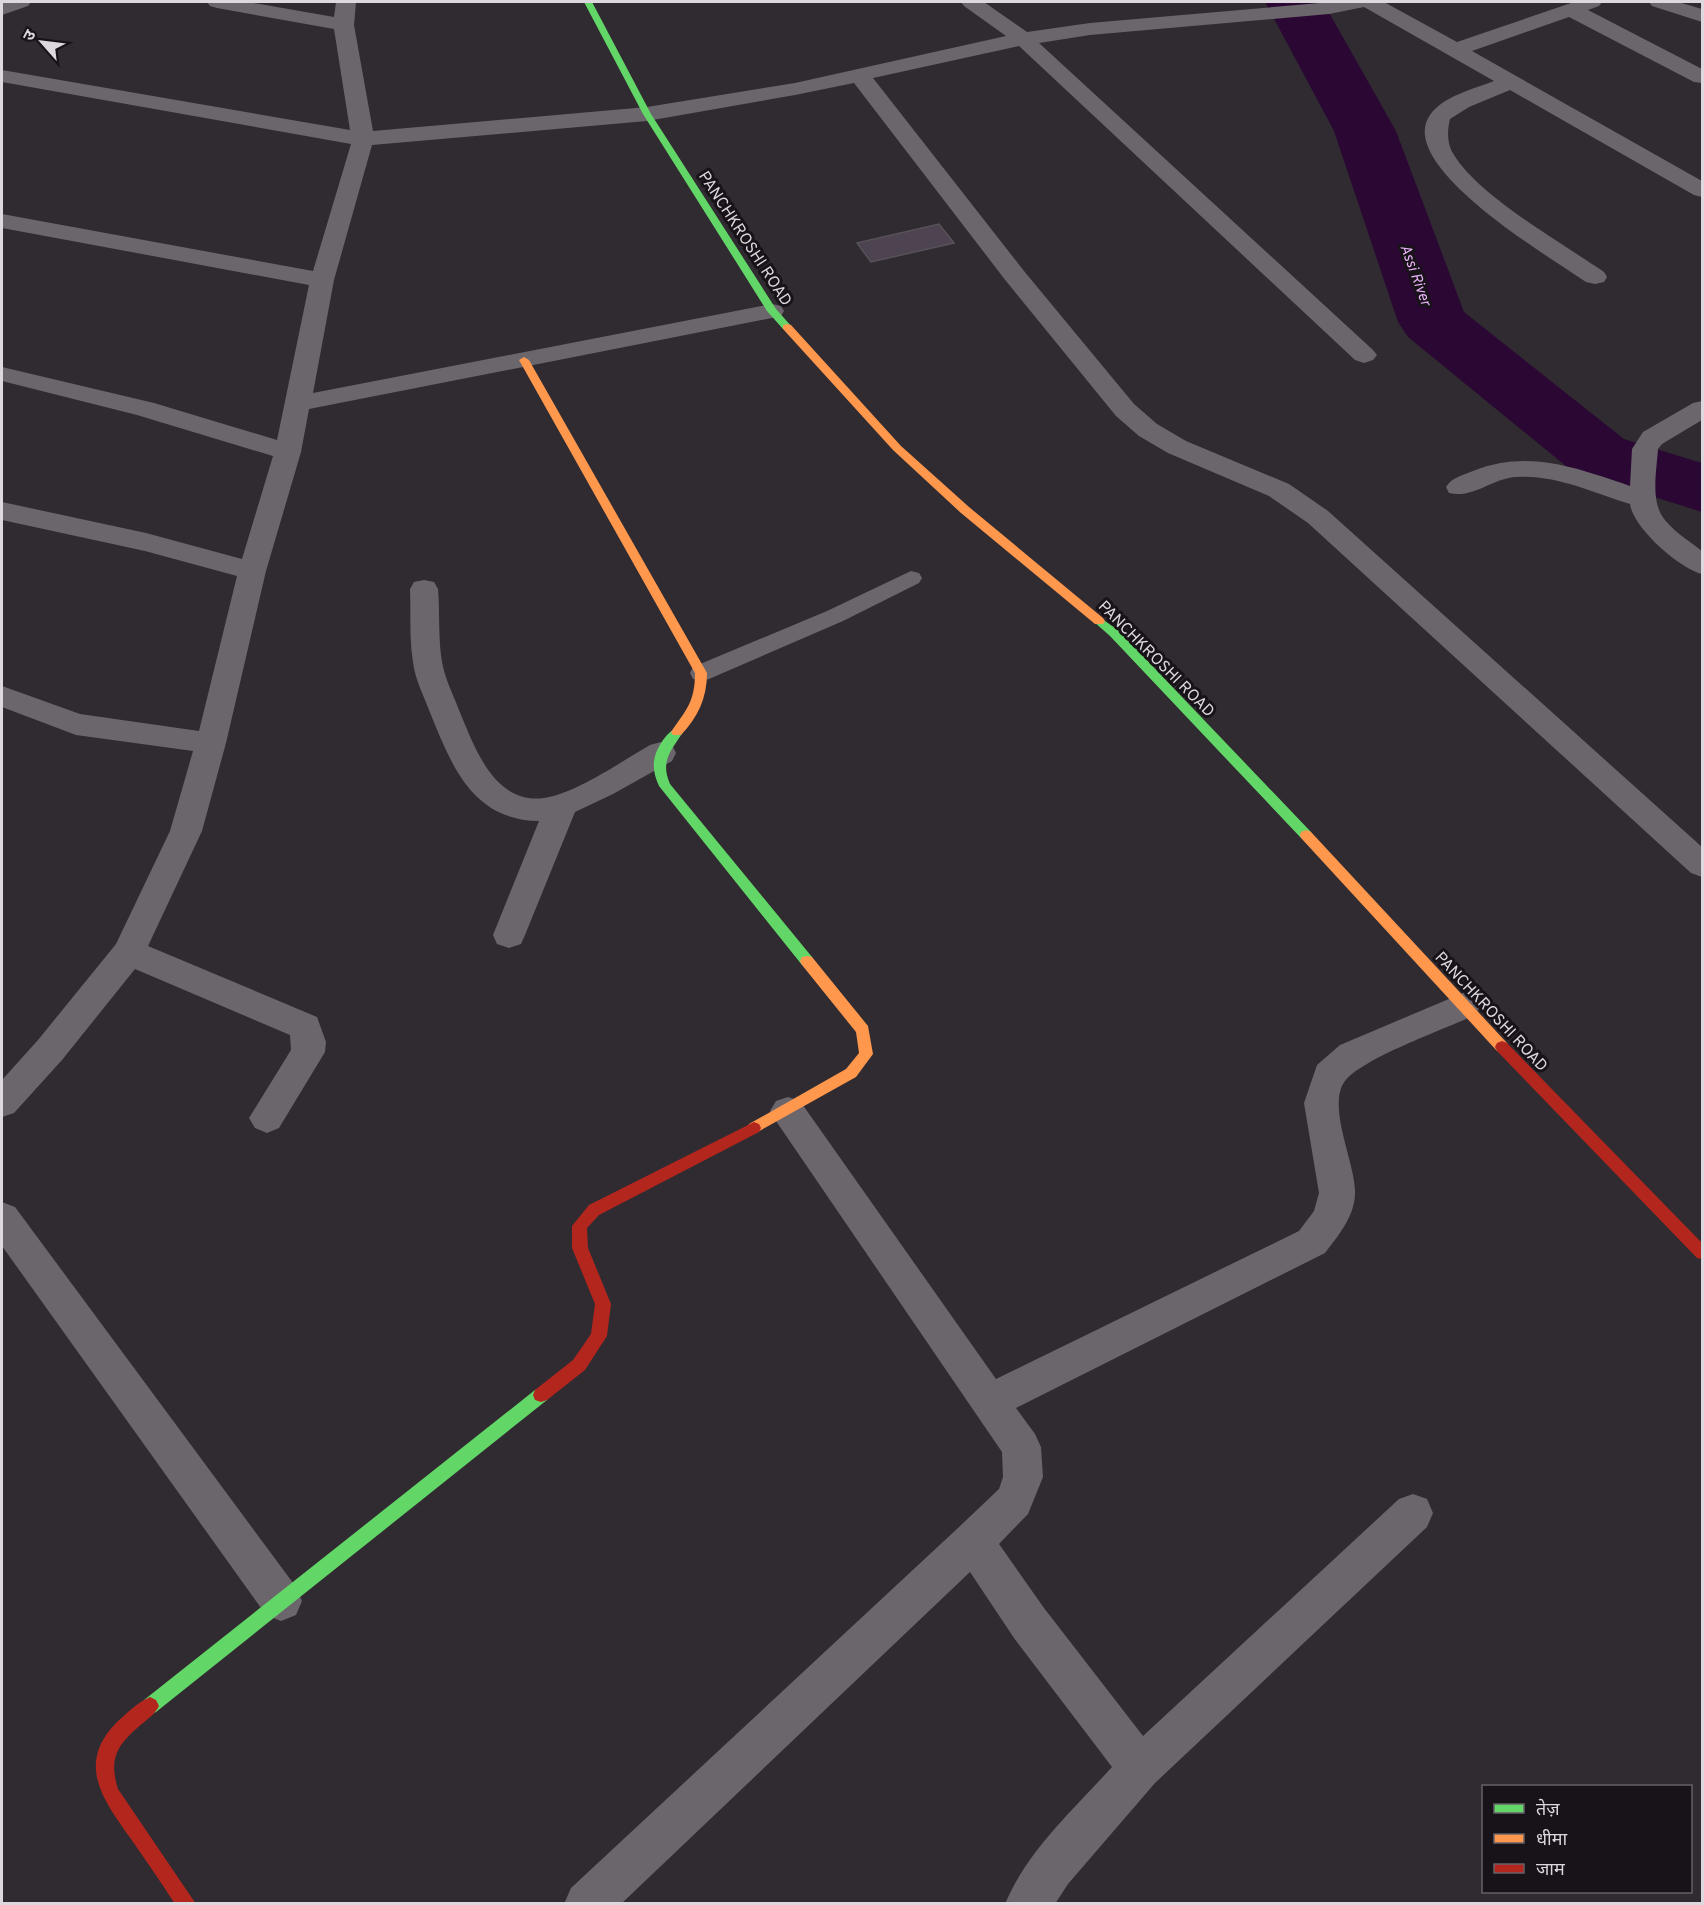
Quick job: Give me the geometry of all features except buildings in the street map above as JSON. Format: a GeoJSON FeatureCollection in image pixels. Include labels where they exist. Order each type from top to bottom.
{"type":"FeatureCollection","features":[{"type":"Feature","properties":{"kind":"street"},"geometry":{"type":"LineString","coordinates":[[2,9],[21,2]]}},
{"type":"Feature","properties":{"kind":"street"},"geometry":{"type":"LineString","coordinates":[[2,1103],[50,1050],[129,952],[186,831],[211,742],[252,571],[288,452],[322,280],[363,139],[345,13],[217,2]]}},
{"type":"Feature","properties":{"kind":"street","name":"PANCHKROSHI ROAD"},"geometry":{"type":"LineString","coordinates":[[588,2],[647,114],[771,312],[897,448],[965,510],[1114,633],[1342,873],[1463,1006],[1702,1254]]}},
{"type":"Feature","properties":{"kind":"street"},"geometry":{"type":"LineString","coordinates":[[971,2],[1023,39],[1364,355]]}},
{"type":"Feature","properties":{"kind":"street"},"geometry":{"type":"LineString","coordinates":[[2,76],[145,103],[363,139],[647,114],[795,89],[1023,39],[1090,29],[1329,8],[1358,2]]}},
{"type":"Feature","properties":{"kind":"street"},"geometry":{"type":"LineString","coordinates":[[1370,2],[1702,190]]}},
{"type":"Feature","properties":{"kind":"street"},"geometry":{"type":"LineString","coordinates":[[1455,50],[1592,2]]}},
{"type":"Feature","properties":{"kind":"street"},"geometry":{"type":"LineString","coordinates":[[1659,2],[1702,16]]}},
{"type":"Feature","properties":{"kind":"street"},"geometry":{"type":"LineString","coordinates":[[1571,10],[1702,77]]}},
{"type":"Feature","properties":{"kind":"street"},"geometry":{"type":"LineString","coordinates":[[859,75],[1015,276],[1125,410],[1148,430],[1177,447],[1279,490],[1318,517],[1702,865]]}},
{"type":"Feature","properties":{"kind":"street"},"geometry":{"type":"LineString","coordinates":[[1512,82],[1448,109],[1439,118],[1437,134],[1443,156],[1474,192],[1595,277]]}},
{"type":"Feature","properties":{"kind":"street"},"geometry":{"type":"LineString","coordinates":[[2,221],[322,280]]}},
{"type":"Feature","properties":{"kind":"street"},"geometry":{"type":"LineString","coordinates":[[299,404],[771,312]]}},
{"type":"Feature","properties":{"kind":"street"},"geometry":{"type":"LineString","coordinates":[[424,589],[429,670],[462,756],[472,773],[487,789],[502,800],[520,808],[539,810],[562,806],[661,753],[696,710],[704,690],[701,673],[524,360]]}},
{"type":"Feature","properties":{"kind":"street"},"geometry":{"type":"LineString","coordinates":[[2,374],[145,409],[288,452]]}},
{"type":"Feature","properties":{"kind":"street"},"geometry":{"type":"LineString","coordinates":[[1702,409],[1662,430],[1652,438],[1645,449],[1643,495],[1644,508],[1653,523],[1673,543],[1702,565]]}},
{"type":"Feature","properties":{"kind":"street"},"geometry":{"type":"LineString","coordinates":[[1459,487],[1499,471],[1522,468],[1546,471],[1643,495]]}},
{"type":"Feature","properties":{"kind":"street"},"geometry":{"type":"LineString","coordinates":[[2,511],[146,542],[252,571]]}},
{"type":"Feature","properties":{"kind":"street"},"geometry":{"type":"LineString","coordinates":[[2,696],[76,724],[211,742]]}},
{"type":"Feature","properties":{"kind":"street"},"geometry":{"type":"LineString","coordinates":[[187,1904],[110,1794],[103,1780],[103,1760],[108,1743],[120,1730],[281,1600],[579,1365],[599,1336],[603,1304],[580,1248],[579,1227],[594,1210],[788,1111],[851,1073],[866,1054],[863,1030],[665,786],[658,770],[661,753]]}},
{"type":"Feature","properties":{"kind":"street"},"geometry":{"type":"LineString","coordinates":[[509,935],[545,842],[562,806]]}},
{"type":"Feature","properties":{"kind":"street"},"geometry":{"type":"LineString","coordinates":[[129,952],[298,1022],[305,1027],[309,1042],[308,1052],[267,1119]]}},
{"type":"Feature","properties":{"kind":"street"},"geometry":{"type":"LineString","coordinates":[[991,1401],[1312,1242],[1330,1217],[1337,1193],[1321,1103],[1329,1075],[1352,1055],[1463,1006]]}},
{"type":"Feature","properties":{"kind":"street"},"geometry":{"type":"LineString","coordinates":[[586,1904],[1014,1502],[1023,1478],[1021,1447],[788,1111]]}},
{"type":"Feature","properties":{"kind":"street"},"geometry":{"type":"LineString","coordinates":[[2,1218],[281,1600]]}},
{"type":"Feature","properties":{"kind":"street"},"geometry":{"type":"LineString","coordinates":[[1028,1904],[1052,1868],[1140,1768],[1413,1513]]}},
{"type":"Feature","properties":{"kind":"street"},"geometry":{"type":"LineString","coordinates":[[973,1540],[1029,1623],[1140,1768]]}},
{"type":"Feature","properties":{"kind":"lane"},"geometry":{"type":"LineString","coordinates":[[701,673],[835,616],[911,578]]}},
{"type":"Feature","properties":{"kind":"waterway","name":"Assi River"},"geometry":{"type":"LineString","coordinates":[[1294,2],[1365,131],[1433,322],[1598,455],[1702,488]]}},
{"type":"Feature","properties":{"kind":"traffic: fast"},"geometry":{"type":"LineString","coordinates":[[588,2],[647,114],[772,311],[787,327]]}},
{"type":"Feature","properties":{"kind":"traffic: fast"},"geometry":{"type":"LineString","coordinates":[[1099,621],[1114,633],[1306,835]]}},
{"type":"Feature","properties":{"kind":"traffic: fast"},"geometry":{"type":"LineString","coordinates":[[677,732],[660,757],[659,770],[665,786],[807,961]]}},
{"type":"Feature","properties":{"kind":"traffic: fast"},"geometry":{"type":"LineString","coordinates":[[150,1706],[541,1395]]}},
{"type":"Feature","properties":{"kind":"traffic: slow"},"geometry":{"type":"LineString","coordinates":[[787,327],[897,448],[965,510],[1099,621]]}},
{"type":"Feature","properties":{"kind":"traffic: slow"},"geometry":{"type":"LineString","coordinates":[[524,360],[701,673],[696,705],[677,732]]}},
{"type":"Feature","properties":{"kind":"traffic: slow"},"geometry":{"type":"LineString","coordinates":[[1306,835],[1502,1047]]}},
{"type":"Feature","properties":{"kind":"traffic: slow"},"geometry":{"type":"LineString","coordinates":[[754,1128],[851,1073],[866,1054],[863,1030],[807,961]]}},
{"type":"Feature","properties":{"kind":"traffic: jam"},"geometry":{"type":"LineString","coordinates":[[1502,1047],[1702,1253]]}},
{"type":"Feature","properties":{"kind":"traffic: jam"},"geometry":{"type":"LineString","coordinates":[[541,1395],[579,1365],[599,1336],[603,1304],[580,1248],[579,1226],[594,1210],[754,1128]]}},
{"type":"Feature","properties":{"kind":"traffic: jam"},"geometry":{"type":"LineString","coordinates":[[150,1706],[128,1724],[111,1743],[106,1753],[105,1778],[110,1794],[187,1904]]}}]}
